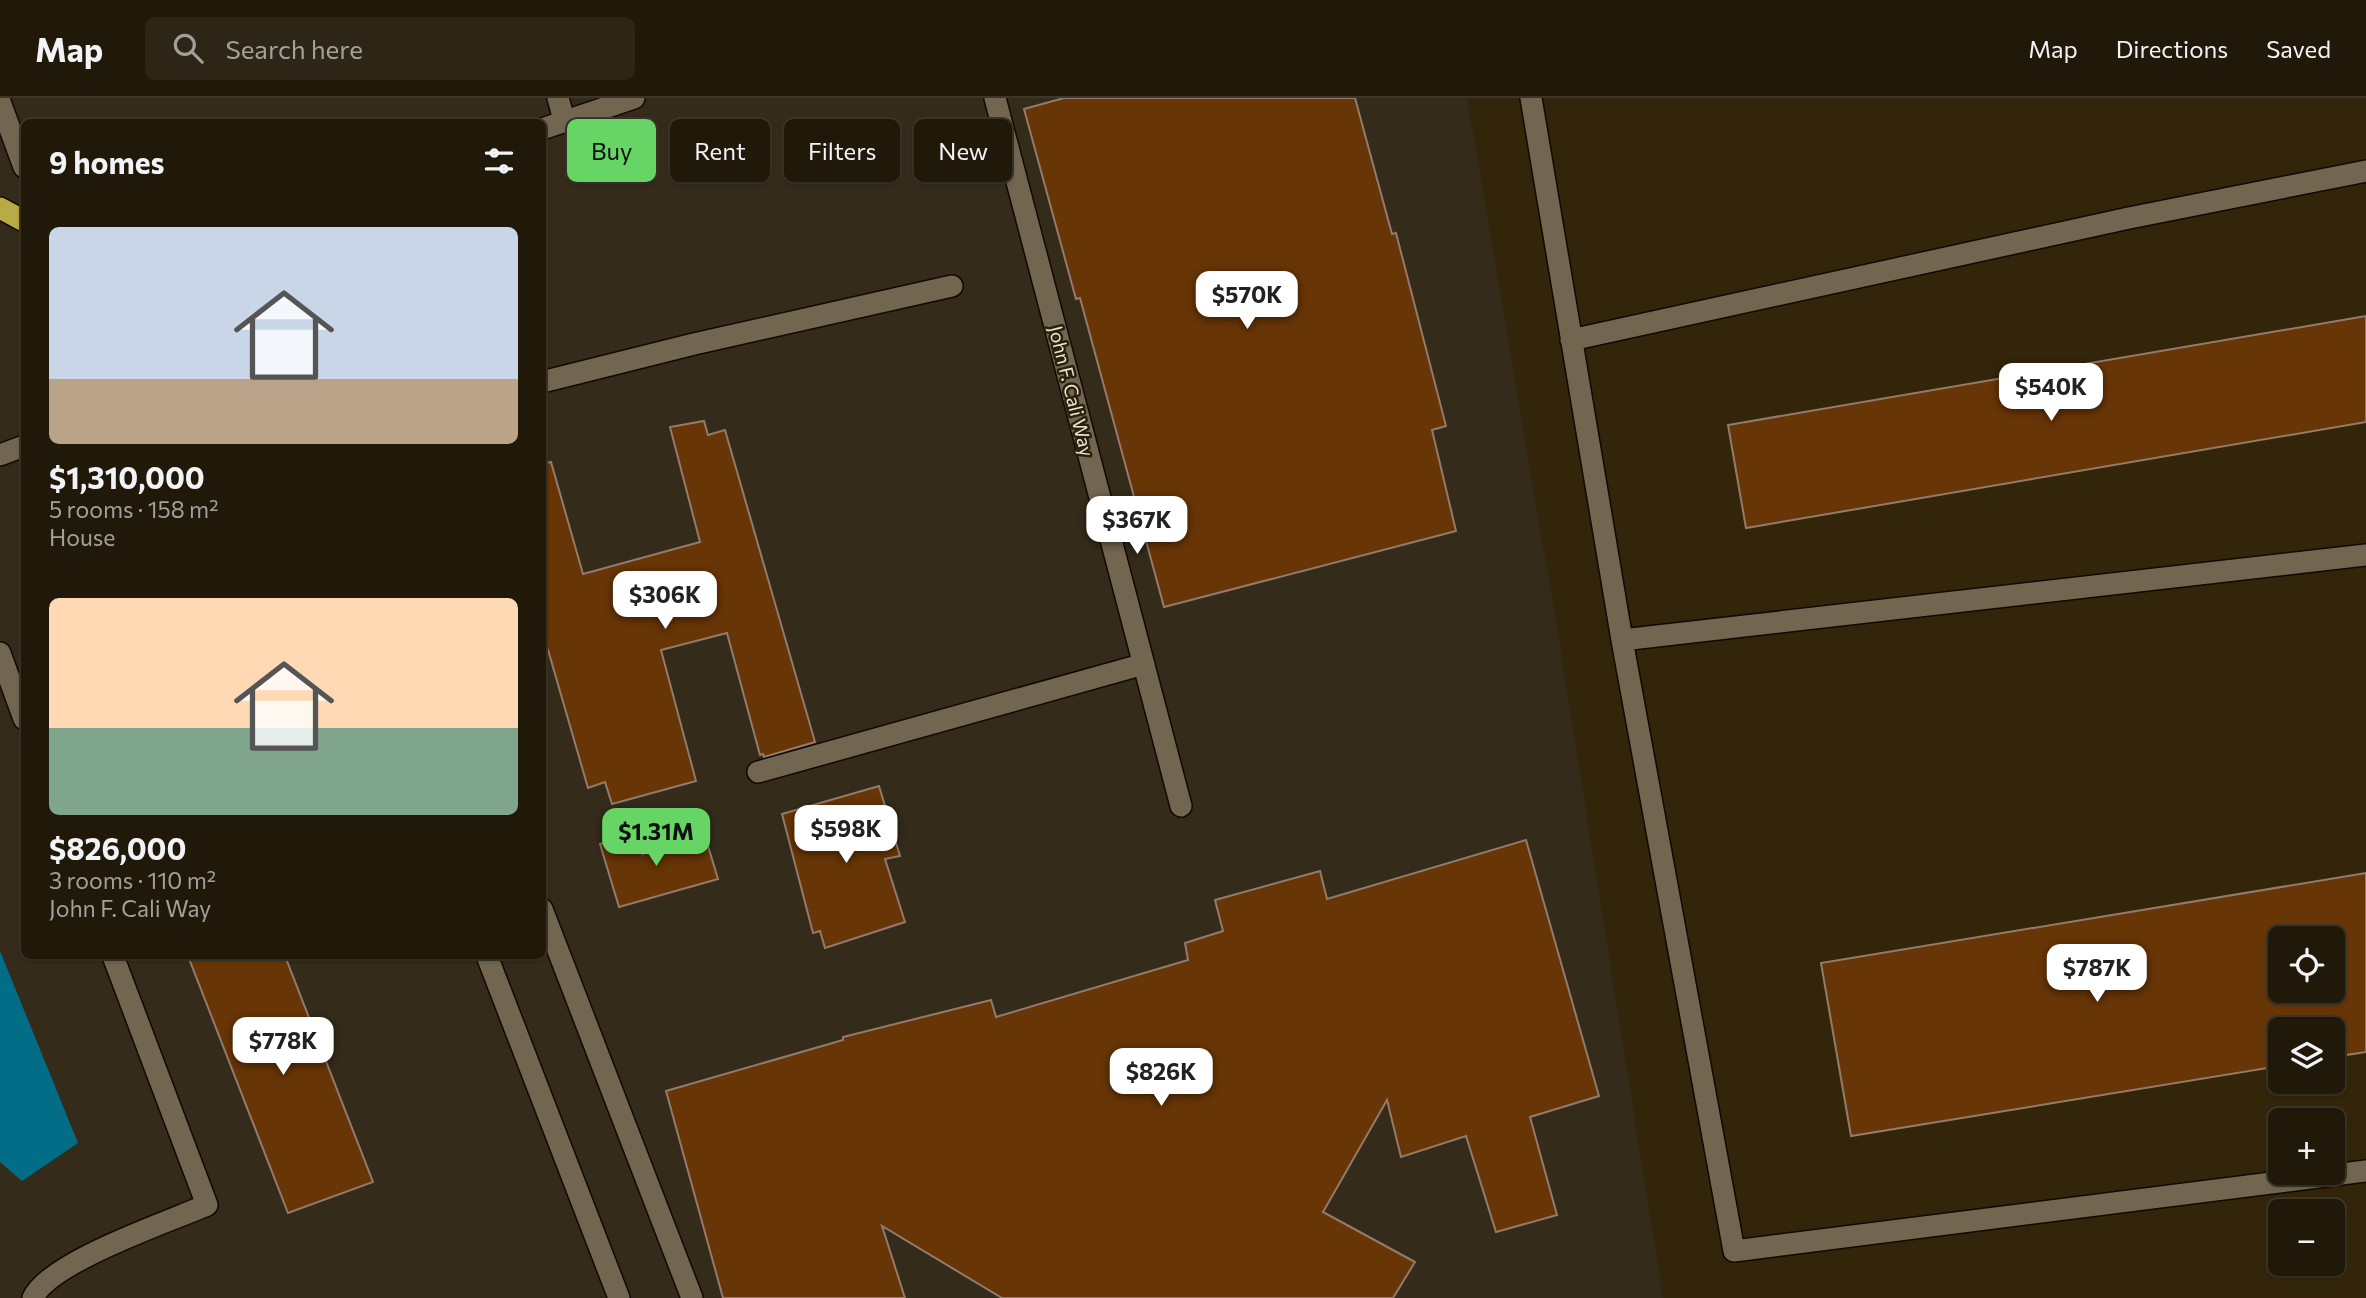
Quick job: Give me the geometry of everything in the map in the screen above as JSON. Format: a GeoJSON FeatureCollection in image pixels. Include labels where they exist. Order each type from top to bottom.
{"type":"FeatureCollection","features":[{"type":"Feature","properties":{"kind":"highway"},"geometry":{"type":"LineString","coordinates":[[0,208],[21,219]]}},
{"type":"Feature","properties":{"kind":"street"},"geometry":{"type":"LineString","coordinates":[[558,98],[564,120]]}},
{"type":"Feature","properties":{"kind":"street"},"geometry":{"type":"LineString","coordinates":[[546,127],[634,98]]}},
{"type":"Feature","properties":{"kind":"street","name":"John F. Cali Way"},"geometry":{"type":"LineString","coordinates":[[995,98],[1181,806]]}},
{"type":"Feature","properties":{"kind":"street"},"geometry":{"type":"LineString","coordinates":[[1531,98],[1622,640],[1734,1251],[2366,1171]]}},
{"type":"Feature","properties":{"kind":"street"},"geometry":{"type":"LineString","coordinates":[[0,102],[21,159]]}},
{"type":"Feature","properties":{"kind":"street"},"geometry":{"type":"LineString","coordinates":[[1571,340],[2129,218],[2366,171]]}},
{"type":"Feature","properties":{"kind":"street"},"geometry":{"type":"LineString","coordinates":[[546,381],[694,344],[952,286]]}},
{"type":"Feature","properties":{"kind":"street"},"geometry":{"type":"LineString","coordinates":[[0,455],[21,447]]}},
{"type":"Feature","properties":{"kind":"street"},"geometry":{"type":"LineString","coordinates":[[1622,640],[2366,555]]}},
{"type":"Feature","properties":{"kind":"street"},"geometry":{"type":"LineString","coordinates":[[0,653],[21,711]]}},
{"type":"Feature","properties":{"kind":"street"},"geometry":{"type":"LineString","coordinates":[[758,772],[1144,664]]}},
{"type":"Feature","properties":{"kind":"street"},"geometry":{"type":"LineString","coordinates":[[546,919],[692,1298]]}},
{"type":"Feature","properties":{"kind":"street"},"geometry":{"type":"LineString","coordinates":[[33,1298],[52,1277],[79,1261],[207,1205],[114,959]]}},
{"type":"Feature","properties":{"kind":"street"},"geometry":{"type":"LineString","coordinates":[[488,959],[619,1298]]}},
{"type":"Feature","properties":{"kind":"shaded area"},"geometry":{"type":"Polygon","coordinates":[[[0,98],[2366,98],[2366,1298],[0,1298],[0,98]]]}},
{"type":"Feature","properties":{"kind":"shaded area"},"geometry":{"type":"Polygon","coordinates":[[[1467,98],[2366,98],[2366,1298],[1663,1298],[1558,634],[1467,98]]]}},
{"type":"Feature","properties":{"kind":"water"},"geometry":{"type":"Polygon","coordinates":[[[0,951],[78,1143],[22,1181],[0,1162],[0,951]]]}},
{"type":"Feature","properties":{"kind":"building"},"geometry":{"type":"Polygon","coordinates":[[[1064,98],[1355,98],[1392,234],[1396,233],[1446,426],[1432,430],[1456,531],[1164,607],[1080,298],[1076,299],[1024,109],[1064,98]]]}},
{"type":"Feature","properties":{"kind":"building"},"geometry":{"type":"Polygon","coordinates":[[[2366,316],[2366,422],[1746,528],[1728,425],[2366,316]]]}},
{"type":"Feature","properties":{"kind":"building"},"geometry":{"type":"Polygon","coordinates":[[[704,421],[708,435],[725,430],[815,742],[764,757],[763,754],[760,755],[727,633],[661,650],[696,781],[612,804],[605,782],[588,788],[546,643],[546,463],[551,462],[583,574],[700,542],[670,427],[704,421]]]}},
{"type":"Feature","properties":{"kind":"building"},"geometry":{"type":"Polygon","coordinates":[[[879,786],[900,856],[885,859],[905,922],[825,948],[820,931],[813,933],[782,814],[879,786]]]}},
{"type":"Feature","properties":{"kind":"building"},"geometry":{"type":"Polygon","coordinates":[[[635,834],[642,854],[705,836],[718,879],[619,907],[600,844],[635,834]]]}},
{"type":"Feature","properties":{"kind":"building"},"geometry":{"type":"Polygon","coordinates":[[[1526,840],[1599,1096],[1530,1117],[1557,1215],[1496,1232],[1466,1136],[1401,1157],[1387,1100],[1323,1212],[1415,1262],[1393,1298],[1002,1298],[882,1226],[905,1298],[723,1298],[666,1091],[843,1040],[843,1037],[991,1000],[996,1017],[1188,960],[1185,943],[1223,931],[1215,900],[1320,871],[1327,899],[1526,840]]]}},
{"type":"Feature","properties":{"kind":"building"},"geometry":{"type":"Polygon","coordinates":[[[2366,873],[2366,1052],[2345,1055],[2345,1017],[2268,1017],[2268,1068],[1851,1136],[1821,963],[2366,873]]]}},
{"type":"Feature","properties":{"kind":"building"},"geometry":{"type":"Polygon","coordinates":[[[189,959],[286,959],[373,1182],[288,1213],[189,959]]]}}]}
